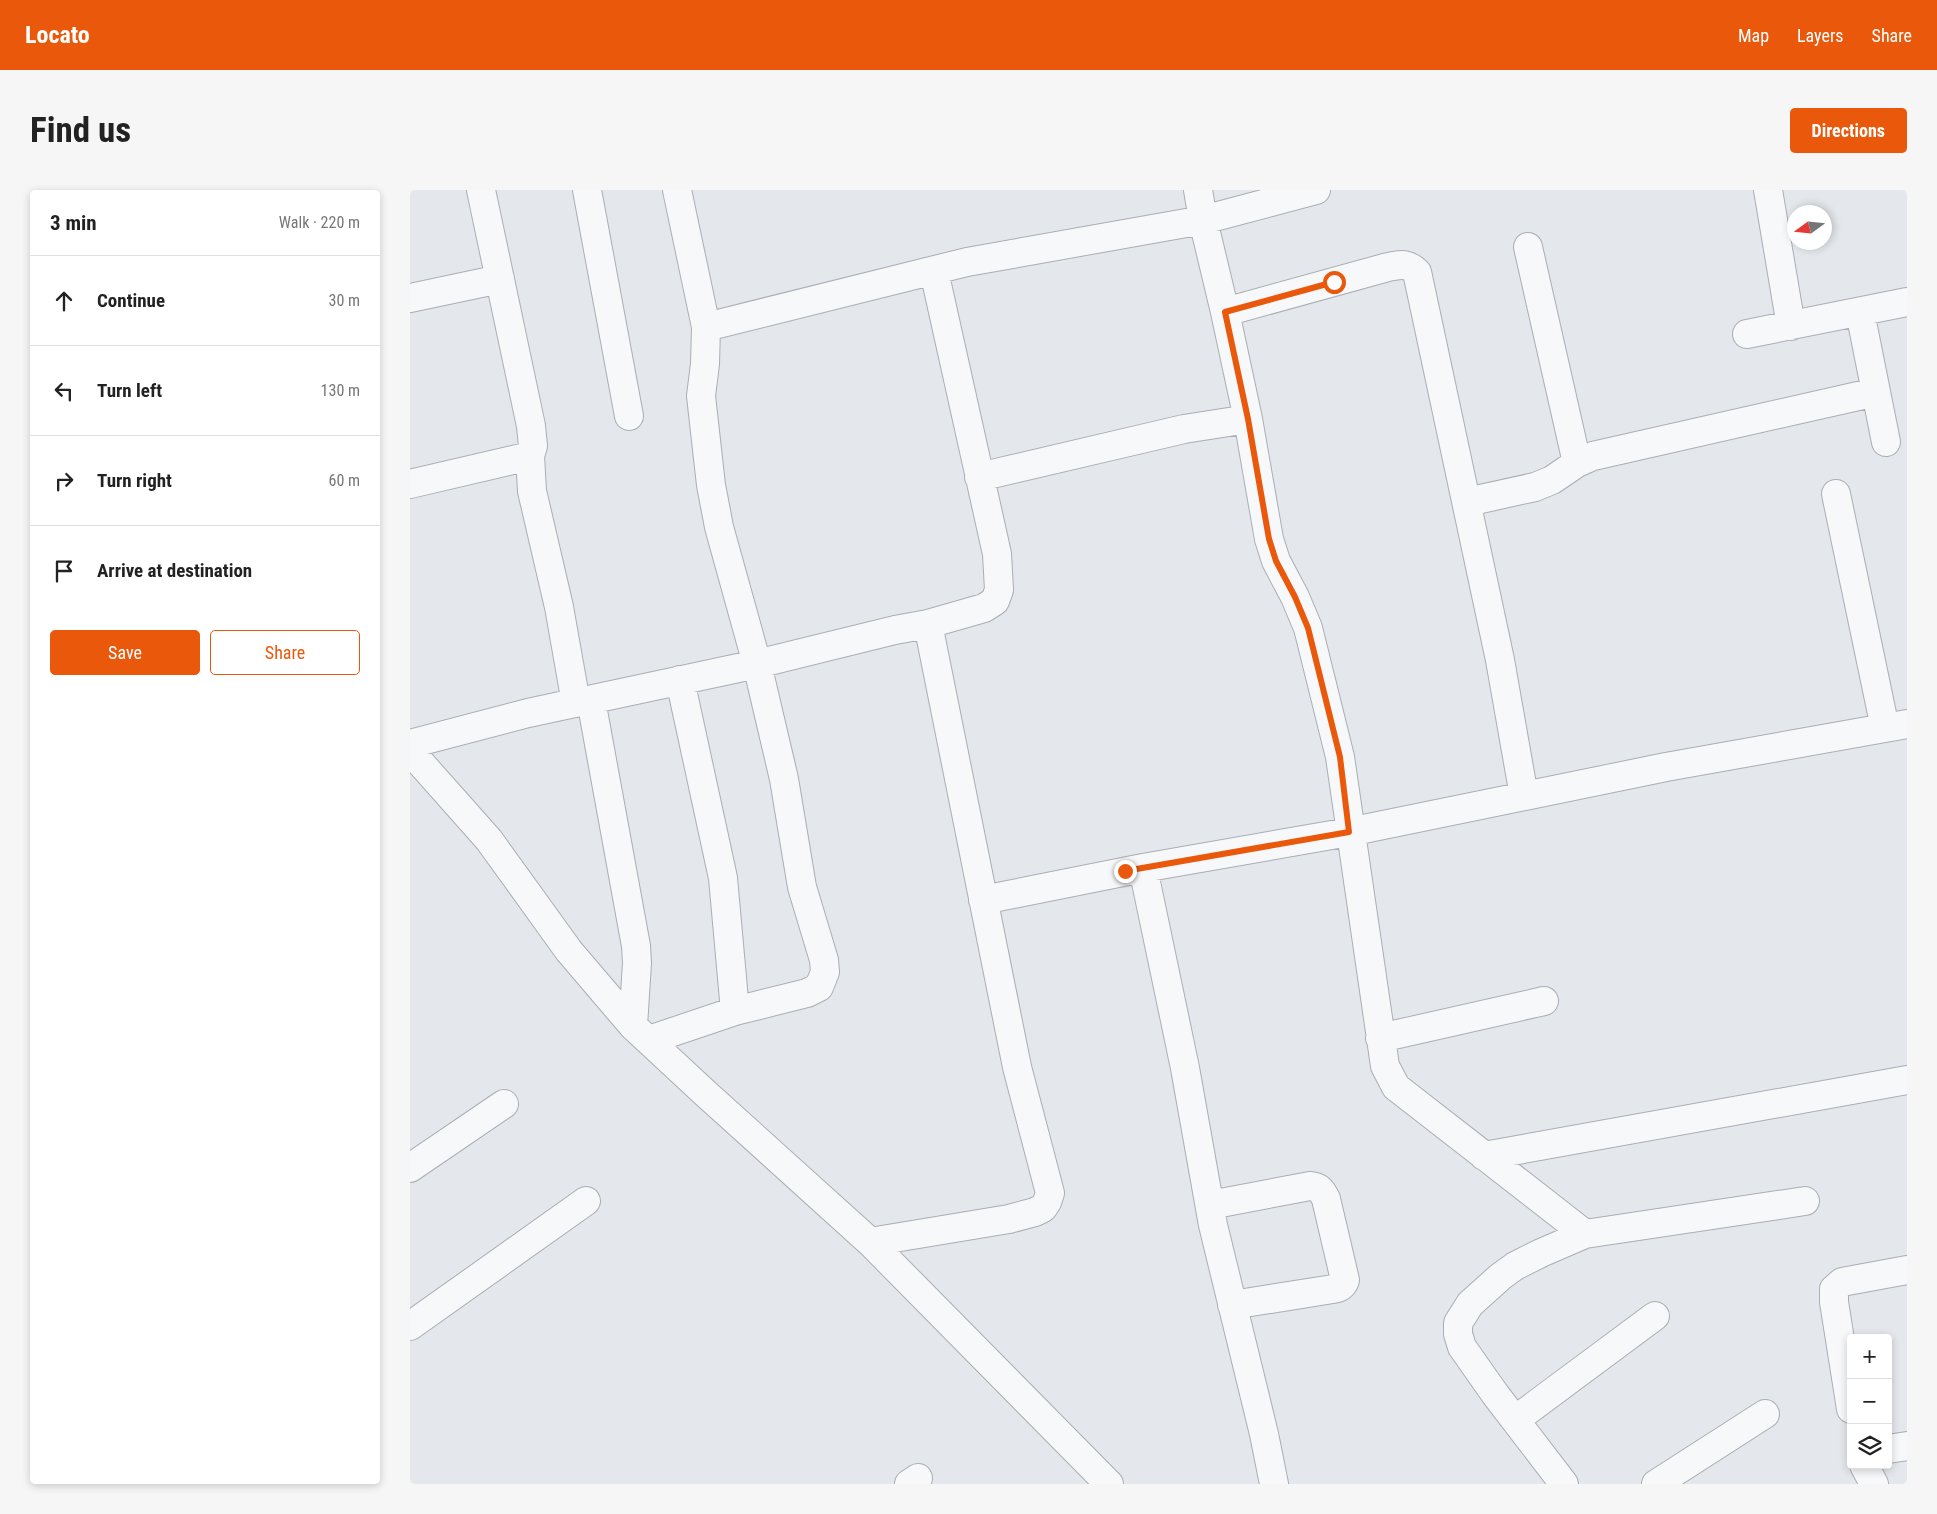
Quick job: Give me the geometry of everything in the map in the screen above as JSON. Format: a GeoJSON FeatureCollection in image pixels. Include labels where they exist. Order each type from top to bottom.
{"type":"FeatureCollection","features":[{"type":"Feature","properties":{"kind":"street"},"geometry":{"type":"LineString","coordinates":[[481,190],[531,426],[533,446],[530,456],[532,491],[559,607],[584,701],[636,946],[641,1033]]}},
{"type":"Feature","properties":{"kind":"street"},"geometry":{"type":"LineString","coordinates":[[587,190],[630,416]]}},
{"type":"Feature","properties":{"kind":"street"},"geometry":{"type":"LineString","coordinates":[[641,1033],[806,993],[819,987],[825,972],[824,960],[802,887],[784,779],[756,664],[727,560],[711,485],[702,396],[706,327],[676,190]]}},
{"type":"Feature","properties":{"kind":"street"},"geometry":{"type":"LineString","coordinates":[[1198,190],[1203,220],[1248,419],[1269,539],[1276,561],[1295,597],[1308,628],[1340,757],[1349,832],[1385,1066],[1396,1087],[1585,1234]]}},
{"type":"Feature","properties":{"kind":"street"},"geometry":{"type":"LineString","coordinates":[[706,327],[967,262],[1203,220],[1316,190]]}},
{"type":"Feature","properties":{"kind":"street"},"geometry":{"type":"LineString","coordinates":[[1768,190],[1791,326]]}},
{"type":"Feature","properties":{"kind":"street"},"geometry":{"type":"LineString","coordinates":[[1528,248],[1577,463]]}},
{"type":"Feature","properties":{"kind":"street"},"geometry":{"type":"LineString","coordinates":[[1225,312],[1388,267],[1410,265],[1417,272],[1468,502],[1500,660],[1524,796]]}},
{"type":"Feature","properties":{"kind":"street"},"geometry":{"type":"LineString","coordinates":[[410,744],[528,713],[756,664],[895,630],[928,624],[984,608],[995,601],[999,590],[997,554],[934,271]]}},
{"type":"Feature","properties":{"kind":"street"},"geometry":{"type":"LineString","coordinates":[[410,298],[500,279]]}},
{"type":"Feature","properties":{"kind":"street"},"geometry":{"type":"LineString","coordinates":[[1747,334],[1907,302]]}},
{"type":"Feature","properties":{"kind":"street"},"geometry":{"type":"LineString","coordinates":[[1860,312],[1886,442]]}},
{"type":"Feature","properties":{"kind":"street"},"geometry":{"type":"LineString","coordinates":[[1468,502],[1536,486],[1552,480],[1577,463],[1593,456],[1876,392]]}},
{"type":"Feature","properties":{"kind":"street"},"geometry":{"type":"LineString","coordinates":[[979,478],[1184,429],[1248,419]]}},
{"type":"Feature","properties":{"kind":"street"},"geometry":{"type":"LineString","coordinates":[[410,484],[530,456]]}},
{"type":"Feature","properties":{"kind":"street"},"geometry":{"type":"LineString","coordinates":[[983,900],[1143,868],[1349,832],[1666,767],[1896,726],[1836,494]]}},
{"type":"Feature","properties":{"kind":"street"},"geometry":{"type":"LineString","coordinates":[[870,1242],[1009,1219],[1035,1212],[1048,1202],[1050,1193],[1017,1067],[928,624]]}},
{"type":"Feature","properties":{"kind":"street"},"geometry":{"type":"LineString","coordinates":[[680,680],[723,878],[735,1011]]}},
{"type":"Feature","properties":{"kind":"street"},"geometry":{"type":"LineString","coordinates":[[410,751],[489,840],[568,951],[641,1033],[870,1242],[1109,1484]]}},
{"type":"Feature","properties":{"kind":"street"},"geometry":{"type":"LineString","coordinates":[[1143,868],[1185,1068],[1210,1205],[1274,1484]]}},
{"type":"Feature","properties":{"kind":"street"},"geometry":{"type":"LineString","coordinates":[[1380,1038],[1544,1001]]}},
{"type":"Feature","properties":{"kind":"street"},"geometry":{"type":"LineString","coordinates":[[1484,1156],[1907,1080]]}},
{"type":"Feature","properties":{"kind":"street"},"geometry":{"type":"LineString","coordinates":[[410,1168],[504,1104]]}},
{"type":"Feature","properties":{"kind":"street"},"geometry":{"type":"LineString","coordinates":[[1210,1205],[1310,1186],[1320,1189],[1326,1199],[1345,1280],[1340,1288],[1232,1305]]}},
{"type":"Feature","properties":{"kind":"street"},"geometry":{"type":"LineString","coordinates":[[1564,1484],[1462,1347],[1458,1334],[1458,1323],[1470,1304],[1515,1266],[1568,1240],[1585,1234],[1805,1201]]}},
{"type":"Feature","properties":{"kind":"street"},"geometry":{"type":"LineString","coordinates":[[410,1326],[586,1202]]}},
{"type":"Feature","properties":{"kind":"street"},"geometry":{"type":"LineString","coordinates":[[1847,1384],[1834,1302],[1834,1289],[1842,1282],[1907,1270]]}},
{"type":"Feature","properties":{"kind":"street"},"geometry":{"type":"LineString","coordinates":[[1515,1420],[1656,1316]]}},
{"type":"Feature","properties":{"kind":"street"},"geometry":{"type":"LineString","coordinates":[[1656,1484],[1765,1414]]}},
{"type":"Feature","properties":{"kind":"street"},"geometry":{"type":"LineString","coordinates":[[1892,1448],[1907,1446]]}},
{"type":"Feature","properties":{"kind":"street"},"geometry":{"type":"LineString","coordinates":[[1866,1469],[1874,1484]]}},
{"type":"Feature","properties":{"kind":"route"},"geometry":{"type":"LineString","coordinates":[[1125,871],[1349,832],[1340,757],[1308,628],[1295,597],[1276,561],[1269,539],[1248,419],[1225,312],[1334,282]]}}]}
